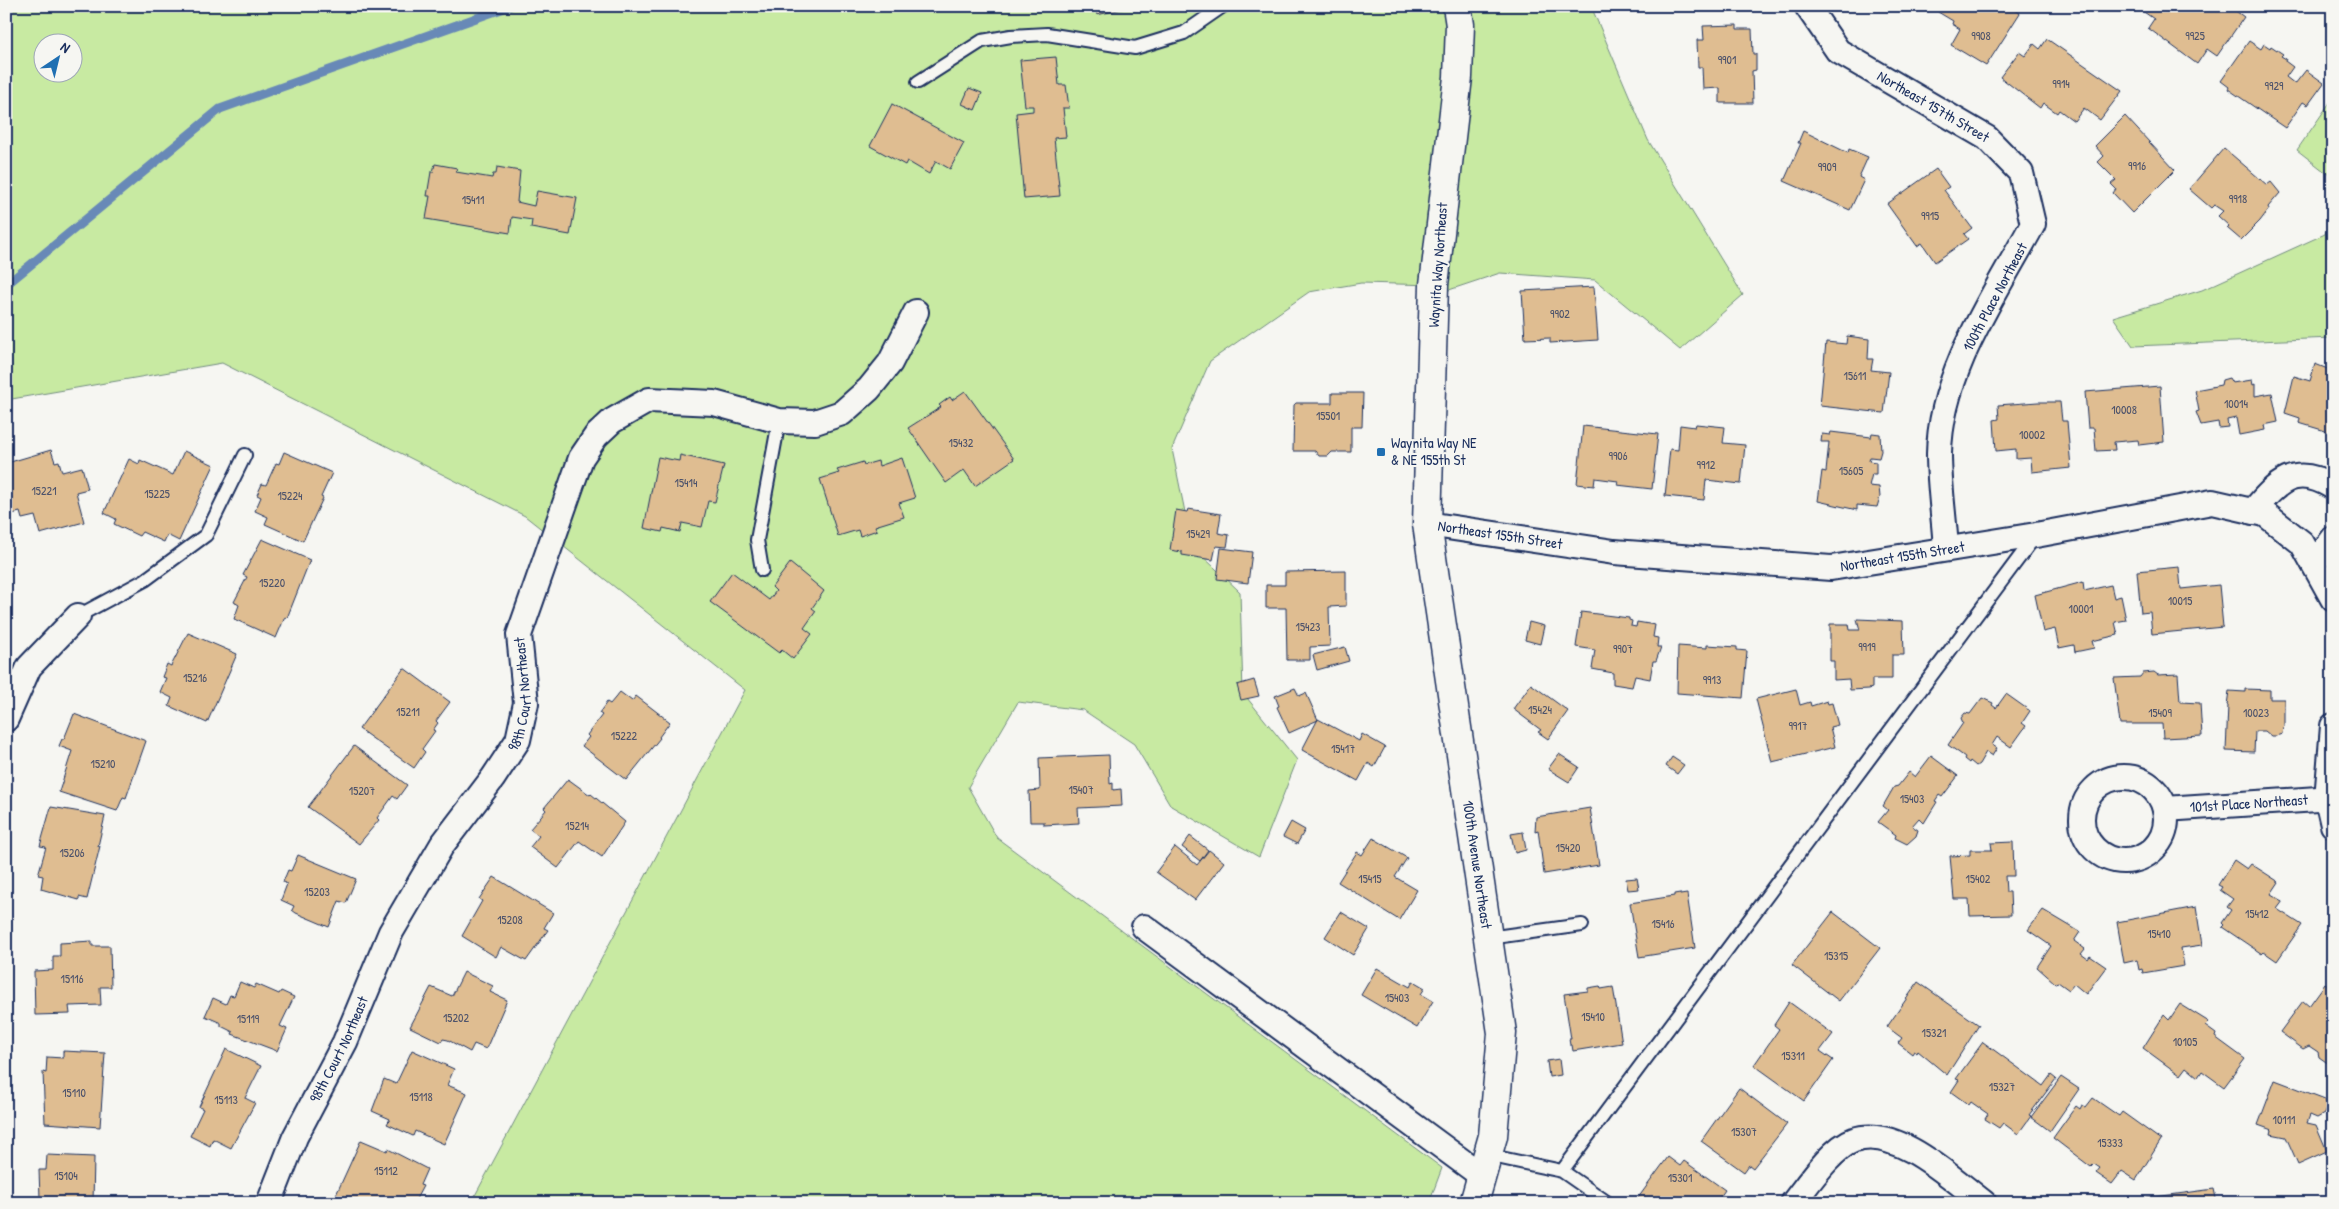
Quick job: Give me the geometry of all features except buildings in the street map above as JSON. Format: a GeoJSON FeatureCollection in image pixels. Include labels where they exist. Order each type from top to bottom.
{"type":"FeatureCollection","features":[{"type":"Feature","properties":{"kind":"main road","name":"Waynita Way Northeast"},"geometry":{"type":"LineString","coordinates":[[1427,524],[1434,285],[1458,78],[1460,25],[1457,6]]}},
{"type":"Feature","properties":{"kind":"main road","name":"100th Avenue Northeast"},"geometry":{"type":"LineString","coordinates":[[1427,524],[1502,1033],[1493,1136],[1481,1186]]}},
{"type":"Feature","properties":{"kind":"street","name":"Northeast 157th Street"},"geometry":{"type":"LineString","coordinates":[[1807,6],[1838,51],[1988,138],[2021,173],[2033,224]]}},
{"type":"Feature","properties":{"kind":"street","name":"100th Place Northeast"},"geometry":{"type":"LineString","coordinates":[[1946,548],[1939,452],[1948,396],[1971,337],[2033,224]]}},
{"type":"Feature","properties":{"kind":"street","name":"98th Court Northeast"},"geometry":{"type":"LineString","coordinates":[[269,1203],[295,1137],[345,1042],[391,932],[442,845],[493,778],[518,740],[526,703],[519,635],[581,458],[596,436],[612,421],[649,400],[714,403],[779,421],[815,422],[842,413],[869,389],[890,362],[916,312]]}},
{"type":"Feature","properties":{"kind":"street"},"geometry":{"type":"LineString","coordinates":[[2252,512],[2275,486],[2300,475],[2319,478],[2333,487]]}},
{"type":"Feature","properties":{"kind":"street","name":"Northeast 155th Street"},"geometry":{"type":"LineString","coordinates":[[1427,524],[1614,552],[1831,568],[2036,535],[2212,502],[2265,514],[2302,544],[2333,599]]}},
{"type":"Feature","properties":{"kind":"street"},"geometry":{"type":"LineString","coordinates":[[2314,564],[2333,540]]}},
{"type":"Feature","properties":{"kind":"street"},"geometry":{"type":"LineString","coordinates":[[6,719],[29,667],[78,616]]}},
{"type":"Feature","properties":{"kind":"street"},"geometry":{"type":"LineString","coordinates":[[2333,726],[2330,798],[2333,825]]}},
{"type":"Feature","properties":{"kind":"street","name":"101st Place Northeast"},"geometry":{"type":"LineString","coordinates":[[2165,809],[2330,798]]}},
{"type":"Feature","properties":{"kind":"street"},"geometry":{"type":"LineString","coordinates":[[1144,926],[1481,1186]]}},
{"type":"Feature","properties":{"kind":"street"},"geometry":{"type":"LineString","coordinates":[[1793,1203],[1827,1160],[1854,1140],[1883,1137],[1919,1154],[1984,1203]]}},
{"type":"Feature","properties":{"kind":"lane"},"geometry":{"type":"LineString","coordinates":[[918,82],[982,41],[1011,36],[1047,34],[1135,48],[1184,33],[1224,6]]}},
{"type":"Feature","properties":{"kind":"lane"},"geometry":{"type":"LineString","coordinates":[[762,570],[757,540],[779,421]]}},
{"type":"Feature","properties":{"kind":"lane"},"geometry":{"type":"LineString","coordinates":[[78,616],[144,580],[206,535],[245,455]]}},
{"type":"Feature","properties":{"kind":"lane"},"geometry":{"type":"LineString","coordinates":[[1481,1186],[1562,1171],[2036,535]]}},
{"type":"Feature","properties":{"kind":"lane"},"geometry":{"type":"LineString","coordinates":[[1488,938],[1582,925]]}},
{"type":"Feature","properties":{"kind":"lane"},"geometry":{"type":"LineString","coordinates":[[1562,1171],[1608,1203]]}},
{"type":"Feature","properties":{"kind":"green space"},"geometry":{"type":"Polygon","coordinates":[[[6,6],[1591,6],[1648,140],[1743,295],[1680,350],[1595,280],[1500,273],[1434,295],[1434,285],[1361,283],[1309,292],[1210,361],[1172,449],[1192,546],[1240,592],[1243,693],[1297,760],[1259,857],[1171,806],[1134,744],[1083,710],[1018,702],[968,787],[997,838],[1442,1168],[1429,1203],[471,1203],[745,690],[525,516],[222,363],[6,400],[6,6]]]}},
{"type":"Feature","properties":{"kind":"green space"},"geometry":{"type":"Polygon","coordinates":[[[2333,98],[2333,178],[2297,150],[2333,98]]]}},
{"type":"Feature","properties":{"kind":"green space"},"geometry":{"type":"Polygon","coordinates":[[[2333,215],[2333,338],[2133,346],[2113,317],[2202,290],[2325,234],[2333,215]]]}},
{"type":"Feature","properties":{"kind":"waterway"},"geometry":{"type":"LineString","coordinates":[[6,285],[220,109],[510,6]]}},
{"type":"Feature","properties":{"kind":"place","name":"Waynita Way NE & NE 155th St"},"geometry":{"type":"Point","coordinates":[1381,452]}}]}
